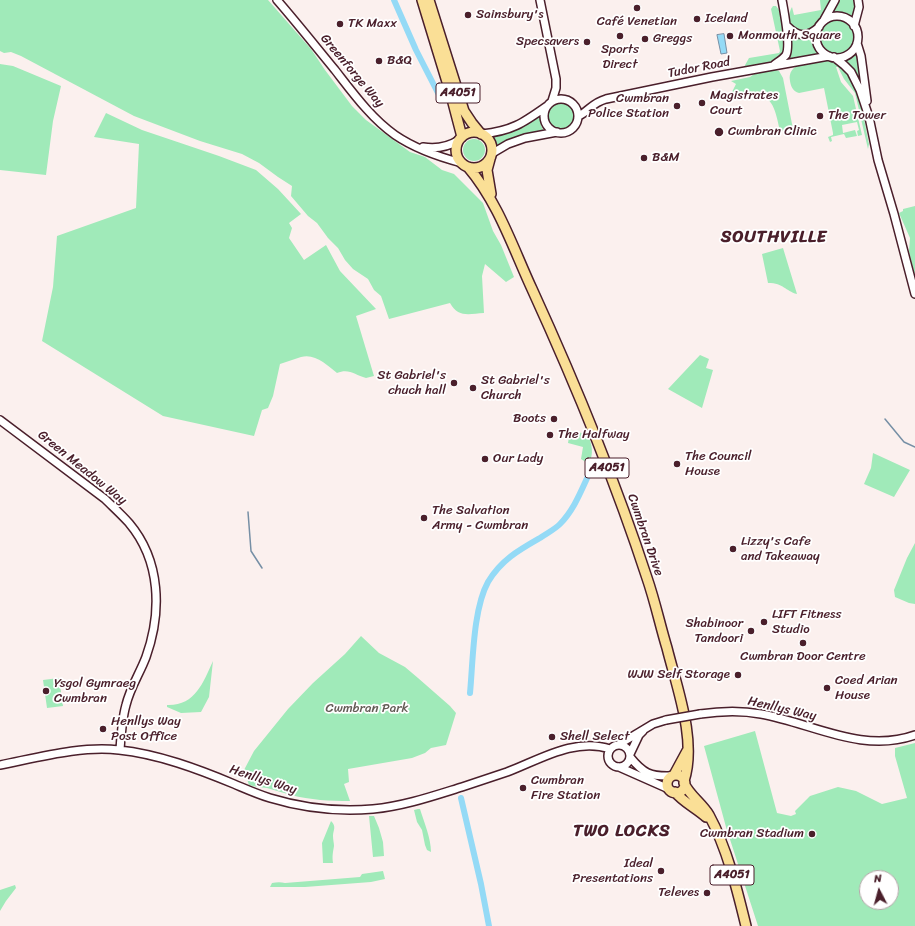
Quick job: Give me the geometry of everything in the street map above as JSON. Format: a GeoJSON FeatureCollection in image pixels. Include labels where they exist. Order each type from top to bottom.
{"type":"FeatureCollection","features":[{"type":"Feature","properties":{"kind":"main road","name":"A4051"},"geometry":{"type":"LineString","coordinates":[[422,0],[451,95],[460,139]]}},
{"type":"Feature","properties":{"kind":"main road","name":"A4051"},"geometry":{"type":"LineString","coordinates":[[429,0],[464,111],[482,134]]}},
{"type":"Feature","properties":{"kind":"main road"},"geometry":{"type":"LineString","coordinates":[[471,132],[482,134],[491,144],[491,156],[486,163],[479,167],[465,165],[458,157],[456,150],[460,139],[471,132]]}},
{"type":"Feature","properties":{"kind":"main road","name":"A4051"},"geometry":{"type":"LineString","coordinates":[[491,156],[487,170],[495,208]]}},
{"type":"Feature","properties":{"kind":"main road","name":"A4051"},"geometry":{"type":"LineString","coordinates":[[465,165],[482,184],[495,208]]}},
{"type":"Feature","properties":{"kind":"main road","name":"Cwmbran Drive"},"geometry":{"type":"LineString","coordinates":[[495,208],[542,309],[585,411],[647,579],[681,705],[686,727],[687,747]]}},
{"type":"Feature","properties":{"kind":"main road","name":"A4051"},"geometry":{"type":"LineString","coordinates":[[687,747],[683,760],[667,783],[668,787],[702,813],[714,825]]}},
{"type":"Feature","properties":{"kind":"main road","name":"A4051"},"geometry":{"type":"LineString","coordinates":[[684,782],[688,766],[687,747]]}},
{"type":"Feature","properties":{"kind":"main road","name":"A4051"},"geometry":{"type":"LineString","coordinates":[[673,776],[680,776],[689,790],[706,809],[714,825],[722,842],[746,926]]}},
{"type":"Feature","properties":{"kind":"main road"},"geometry":{"type":"LineString","coordinates":[[673,791],[679,792],[682,789],[684,782]]}},
{"type":"Feature","properties":{"kind":"street","name":"Greenforge Way"},"geometry":{"type":"LineString","coordinates":[[277,0],[368,111],[396,135],[435,154],[465,165]]}},
{"type":"Feature","properties":{"kind":"street"},"geometry":{"type":"LineString","coordinates":[[540,0],[556,79],[556,88],[550,103],[546,108],[544,118],[548,127],[557,132]]}},
{"type":"Feature","properties":{"kind":"street"},"geometry":{"type":"LineString","coordinates":[[774,65],[783,58],[787,52],[787,26],[782,0]]}},
{"type":"Feature","properties":{"kind":"street"},"geometry":{"type":"LineString","coordinates":[[835,0],[816,37],[818,46],[825,54],[844,65],[855,79],[869,117]]}},
{"type":"Feature","properties":{"kind":"street"},"geometry":{"type":"LineString","coordinates":[[854,26],[859,7],[858,0]]}},
{"type":"Feature","properties":{"kind":"street"},"geometry":{"type":"LineString","coordinates":[[787,26],[796,34],[800,35],[813,33],[828,19],[840,17],[850,21],[854,26],[858,38],[857,44],[863,67],[869,117],[878,160],[915,294]]}},
{"type":"Feature","properties":{"kind":"street"},"geometry":{"type":"LineString","coordinates":[[831,57],[842,57],[850,54],[857,44]]}},
{"type":"Feature","properties":{"kind":"street","name":"Tudor Road"},"geometry":{"type":"LineString","coordinates":[[579,116],[592,105],[601,100],[774,65],[831,57]]}},
{"type":"Feature","properties":{"kind":"street"},"geometry":{"type":"LineString","coordinates":[[482,134],[498,133],[515,127],[557,99],[568,100],[576,106],[579,116],[576,126],[572,130],[525,138],[508,144],[491,156]]}},
{"type":"Feature","properties":{"kind":"street","name":"Greenforge Way"},"geometry":{"type":"LineString","coordinates":[[417,146],[440,148],[452,145],[460,139]]}},
{"type":"Feature","properties":{"kind":"street","name":"Green Meadow Way"},"geometry":{"type":"LineString","coordinates":[[0,420],[100,495],[119,512],[138,536],[152,566],[155,576],[157,601],[152,641],[125,705],[120,750]]}},
{"type":"Feature","properties":{"kind":"street","name":"Henllys Way"},"geometry":{"type":"LineString","coordinates":[[618,745],[652,724],[700,714],[733,711],[761,714],[846,738],[869,742],[889,742],[915,736]]}},
{"type":"Feature","properties":{"kind":"street"},"geometry":{"type":"LineString","coordinates":[[619,767],[625,765],[639,735],[644,729]]}},
{"type":"Feature","properties":{"kind":"street"},"geometry":{"type":"LineString","coordinates":[[673,776],[660,776],[647,773],[640,768],[630,756],[627,748],[618,745],[610,749],[608,756],[612,764],[673,791]]}},
{"type":"Feature","properties":{"kind":"street","name":"Henllys Way"},"geometry":{"type":"LineString","coordinates":[[0,765],[78,751],[107,748],[140,753],[169,761],[270,798],[312,807],[355,810],[386,807],[421,800],[507,772],[563,750],[580,746],[603,747],[610,749]]}},
{"type":"Feature","properties":{"kind":"green space"},"geometry":{"type":"Polygon","coordinates":[[[0,0],[268,0],[311,49],[352,106],[366,120],[410,152],[425,157],[442,170],[454,174],[483,203],[493,231],[501,245],[514,277],[506,282],[485,264],[482,276],[484,313],[460,313],[453,308],[450,303],[389,319],[381,296],[374,290],[368,279],[353,269],[317,223],[308,216],[291,196],[292,186],[259,163],[242,154],[200,141],[134,116],[21,56],[11,52],[4,53],[0,51],[0,0]]]}},
{"type":"Feature","properties":{"kind":"green space"},"geometry":{"type":"Polygon","coordinates":[[[820,0],[831,0],[822,16],[811,29],[806,32],[796,30],[789,18],[792,7],[794,15],[821,10],[820,0]]]}},
{"type":"Feature","properties":{"kind":"green space"},"geometry":{"type":"Polygon","coordinates":[[[839,0],[856,0],[856,9],[853,18],[842,13],[832,12],[839,0]]]}},
{"type":"Feature","properties":{"kind":"green space"},"geometry":{"type":"Polygon","coordinates":[[[773,6],[776,6],[779,10],[785,38],[784,51],[775,61],[744,67],[749,58],[779,53],[780,51],[771,9],[773,6]]]}},
{"type":"Feature","properties":{"kind":"green space"},"geometry":{"type":"Polygon","coordinates":[[[837,20],[849,25],[854,37],[849,49],[837,54],[825,49],[820,37],[825,25],[837,20]]]}},
{"type":"Feature","properties":{"kind":"green space"},"geometry":{"type":"Polygon","coordinates":[[[789,35],[803,39],[812,37],[813,45],[818,54],[782,62],[789,35]]]}},
{"type":"Feature","properties":{"kind":"green space"},"geometry":{"type":"Polygon","coordinates":[[[856,53],[865,96],[858,77],[846,60],[851,58],[856,53]]]}},
{"type":"Feature","properties":{"kind":"green space"},"geometry":{"type":"Polygon","coordinates":[[[822,60],[834,62],[840,65],[846,70],[852,79],[863,113],[869,144],[868,149],[855,93],[844,79],[838,67],[836,67],[841,82],[853,96],[862,135],[858,136],[857,131],[859,130],[857,122],[842,125],[843,133],[855,130],[857,136],[846,138],[844,134],[831,137],[832,141],[830,142],[828,137],[833,135],[833,133],[824,88],[799,93],[792,87],[790,75],[795,67],[800,64],[822,60]]]}},
{"type":"Feature","properties":{"kind":"green space"},"geometry":{"type":"Polygon","coordinates":[[[0,64],[13,66],[61,86],[53,121],[46,175],[0,170],[0,64]]]}},
{"type":"Feature","properties":{"kind":"green space"},"geometry":{"type":"Polygon","coordinates":[[[772,69],[779,71],[783,78],[793,129],[780,131],[771,103],[762,96],[755,94],[735,96],[731,94],[736,84],[731,81],[750,77],[757,72],[772,69]]]}},
{"type":"Feature","properties":{"kind":"green space"},"geometry":{"type":"Polygon","coordinates":[[[561,103],[570,107],[574,116],[570,125],[561,129],[552,125],[548,116],[552,107],[561,103]]]}},
{"type":"Feature","properties":{"kind":"green space"},"geometry":{"type":"Polygon","coordinates":[[[106,113],[142,130],[256,170],[278,189],[301,214],[289,223],[292,228],[289,238],[304,260],[326,245],[340,271],[376,309],[356,316],[374,376],[366,378],[345,371],[337,373],[320,360],[306,356],[280,364],[273,396],[268,408],[262,410],[254,436],[163,416],[42,341],[53,287],[57,236],[136,208],[139,144],[94,137],[106,113]]]}},
{"type":"Feature","properties":{"kind":"green space"},"geometry":{"type":"Polygon","coordinates":[[[539,116],[544,132],[519,137],[495,149],[492,137],[516,130],[539,116]]]}},
{"type":"Feature","properties":{"kind":"green space"},"geometry":{"type":"Polygon","coordinates":[[[474,139],[482,142],[485,150],[482,158],[474,161],[466,158],[463,150],[466,142],[474,139]]]}},
{"type":"Feature","properties":{"kind":"green space"},"geometry":{"type":"Polygon","coordinates":[[[915,206],[915,276],[909,251],[910,238],[899,213],[903,211],[903,209],[915,206]]]}},
{"type":"Feature","properties":{"kind":"green space"},"geometry":{"type":"Polygon","coordinates":[[[783,248],[797,294],[778,284],[768,283],[762,254],[783,248]]]}},
{"type":"Feature","properties":{"kind":"green space"},"geometry":{"type":"Polygon","coordinates":[[[700,355],[709,359],[706,368],[713,370],[702,408],[668,389],[700,355]]]}},
{"type":"Feature","properties":{"kind":"green space"},"geometry":{"type":"Polygon","coordinates":[[[570,431],[588,434],[592,449],[592,456],[589,464],[581,459],[583,447],[568,443],[570,431]]]}},
{"type":"Feature","properties":{"kind":"green space"},"geometry":{"type":"Polygon","coordinates":[[[873,453],[910,470],[894,497],[864,484],[871,468],[873,453]]]}},
{"type":"Feature","properties":{"kind":"green space"},"geometry":{"type":"Polygon","coordinates":[[[915,543],[915,604],[895,597],[894,590],[915,543]]]}},
{"type":"Feature","properties":{"kind":"green space","name":"Cwmbran Park"},"geometry":{"type":"Polygon","coordinates":[[[361,636],[379,653],[405,667],[456,713],[446,745],[431,748],[425,753],[412,758],[348,769],[349,782],[344,784],[350,801],[305,798],[249,785],[244,770],[254,751],[288,709],[313,683],[345,654],[361,636]]]}},
{"type":"Feature","properties":{"kind":"green space"},"geometry":{"type":"Polygon","coordinates":[[[213,661],[209,697],[201,712],[181,713],[167,707],[167,705],[185,702],[197,692],[213,661]]]}},
{"type":"Feature","properties":{"kind":"green space"},"geometry":{"type":"Polygon","coordinates":[[[59,678],[63,706],[47,708],[43,680],[59,678]]]}},
{"type":"Feature","properties":{"kind":"green space","name":"Cwmbran Stadium"},"geometry":{"type":"Polygon","coordinates":[[[755,731],[777,813],[791,816],[796,814],[795,811],[810,796],[838,787],[856,791],[882,804],[907,798],[895,756],[895,748],[915,743],[915,926],[758,926],[726,827],[704,746],[755,731]]]}},
{"type":"Feature","properties":{"kind":"green space"},"geometry":{"type":"Polygon","coordinates":[[[420,809],[427,830],[431,852],[427,850],[422,830],[417,822],[414,810],[420,809]]]}},
{"type":"Feature","properties":{"kind":"green space"},"geometry":{"type":"Polygon","coordinates":[[[369,816],[374,816],[379,828],[383,842],[384,856],[373,857],[369,816]]]}},
{"type":"Feature","properties":{"kind":"green space"},"geometry":{"type":"Polygon","coordinates":[[[331,821],[334,827],[333,863],[323,863],[322,843],[331,821]]]}},
{"type":"Feature","properties":{"kind":"green space"},"geometry":{"type":"Polygon","coordinates":[[[383,871],[385,879],[371,882],[305,887],[270,887],[272,883],[279,882],[285,883],[360,877],[362,874],[383,871]]]}},
{"type":"Feature","properties":{"kind":"green space"},"geometry":{"type":"Polygon","coordinates":[[[15,885],[16,888],[0,911],[0,890],[15,885]]]}},
{"type":"Feature","properties":{"kind":"water"},"geometry":{"type":"Polygon","coordinates":[[[724,34],[727,53],[721,54],[717,35],[724,34]]]}},
{"type":"Feature","properties":{"kind":"waterway"},"geometry":{"type":"LineString","coordinates":[[394,0],[416,50],[439,95]]}},
{"type":"Feature","properties":{"kind":"waterway"},"geometry":{"type":"LineString","coordinates":[[885,419],[904,442],[915,447]]}},
{"type":"Feature","properties":{"kind":"waterway"},"geometry":{"type":"LineString","coordinates":[[470,693],[473,651],[479,606],[488,582],[493,574],[511,556],[553,530],[565,519],[580,494],[589,474]]}},
{"type":"Feature","properties":{"kind":"waterway"},"geometry":{"type":"LineString","coordinates":[[248,512],[251,551],[262,568]]}},
{"type":"Feature","properties":{"kind":"waterway"},"geometry":{"type":"LineString","coordinates":[[461,798],[489,926]]}},
{"type":"Feature","properties":{"kind":"place","name":"Café Venetian"},"geometry":{"type":"Point","coordinates":[637,8]}},
{"type":"Feature","properties":{"kind":"place","name":"Sainsbury's"},"geometry":{"type":"Point","coordinates":[468,15]}},
{"type":"Feature","properties":{"kind":"place","name":"Iceland"},"geometry":{"type":"Point","coordinates":[697,19]}},
{"type":"Feature","properties":{"kind":"place","name":"TK Maxx"},"geometry":{"type":"Point","coordinates":[340,24]}},
{"type":"Feature","properties":{"kind":"place","name":"Sports Direct"},"geometry":{"type":"Point","coordinates":[620,36]}},
{"type":"Feature","properties":{"kind":"place","name":"Monmouth Square"},"geometry":{"type":"Point","coordinates":[730,36]}},
{"type":"Feature","properties":{"kind":"place","name":"Greggs"},"geometry":{"type":"Point","coordinates":[645,39]}},
{"type":"Feature","properties":{"kind":"place","name":"Specsavers"},"geometry":{"type":"Point","coordinates":[587,42]}},
{"type":"Feature","properties":{"kind":"place","name":"B&Q"},"geometry":{"type":"Point","coordinates":[379,61]}},
{"type":"Feature","properties":{"kind":"place","name":"Magistrates Court"},"geometry":{"type":"Point","coordinates":[702,103]}},
{"type":"Feature","properties":{"kind":"place","name":"Cwmbran Police Station"},"geometry":{"type":"Point","coordinates":[677,106]}},
{"type":"Feature","properties":{"kind":"place","name":"The Tower"},"geometry":{"type":"Point","coordinates":[820,116]}},
{"type":"Feature","properties":{"kind":"place","name":"Cwmbran Clinic"},"geometry":{"type":"Point","coordinates":[719,132]}},
{"type":"Feature","properties":{"kind":"place","name":"B&M"},"geometry":{"type":"Point","coordinates":[644,158]}},
{"type":"Feature","properties":{"kind":"place","name":"St Gabriel's chuch hall"},"geometry":{"type":"Point","coordinates":[454,383]}},
{"type":"Feature","properties":{"kind":"place","name":"St Gabriel's Church"},"geometry":{"type":"Point","coordinates":[473,388]}},
{"type":"Feature","properties":{"kind":"place","name":"Boots"},"geometry":{"type":"Point","coordinates":[554,419]}},
{"type":"Feature","properties":{"kind":"place","name":"The Halfway"},"geometry":{"type":"Point","coordinates":[550,435]}},
{"type":"Feature","properties":{"kind":"place","name":"Our Lady"},"geometry":{"type":"Point","coordinates":[485,459]}},
{"type":"Feature","properties":{"kind":"place","name":"The Council House"},"geometry":{"type":"Point","coordinates":[677,464]}},
{"type":"Feature","properties":{"kind":"place","name":"The Salvation Army - Cwmbran"},"geometry":{"type":"Point","coordinates":[424,518]}},
{"type":"Feature","properties":{"kind":"place","name":"Lizzy's Cafe and Takeaway"},"geometry":{"type":"Point","coordinates":[733,549]}},
{"type":"Feature","properties":{"kind":"place","name":"LIFT Fitness Studio"},"geometry":{"type":"Point","coordinates":[764,622]}},
{"type":"Feature","properties":{"kind":"place","name":"Shabinoor Tandoori"},"geometry":{"type":"Point","coordinates":[751,631]}},
{"type":"Feature","properties":{"kind":"place","name":"Cwmbran Door Centre"},"geometry":{"type":"Point","coordinates":[803,643]}},
{"type":"Feature","properties":{"kind":"place","name":"WJW Self Storage"},"geometry":{"type":"Point","coordinates":[738,675]}},
{"type":"Feature","properties":{"kind":"place","name":"Coed Arian House"},"geometry":{"type":"Point","coordinates":[827,688]}},
{"type":"Feature","properties":{"kind":"place","name":"Ysgol Gymraeg Cwmbran"},"geometry":{"type":"Point","coordinates":[46,691]}},
{"type":"Feature","properties":{"kind":"place","name":"Henllys Way Post Office"},"geometry":{"type":"Point","coordinates":[103,729]}},
{"type":"Feature","properties":{"kind":"place","name":"Shell Select"},"geometry":{"type":"Point","coordinates":[552,737]}},
{"type":"Feature","properties":{"kind":"place","name":"Cwmbran Fire Station"},"geometry":{"type":"Point","coordinates":[523,788]}},
{"type":"Feature","properties":{"kind":"place","name":"Cwmbran Stadium"},"geometry":{"type":"Point","coordinates":[812,834]}},
{"type":"Feature","properties":{"kind":"place","name":"Ideal Presentations"},"geometry":{"type":"Point","coordinates":[661,871]}},
{"type":"Feature","properties":{"kind":"place","name":"Televes"},"geometry":{"type":"Point","coordinates":[707,893]}},
{"type":"Feature","properties":{"kind":"district","name":"SOUTHVILLE"},"geometry":{"type":"Point","coordinates":[774,238]}},
{"type":"Feature","properties":{"kind":"district","name":"TWO LOCKS"},"geometry":{"type":"Point","coordinates":[622,832]}}]}
